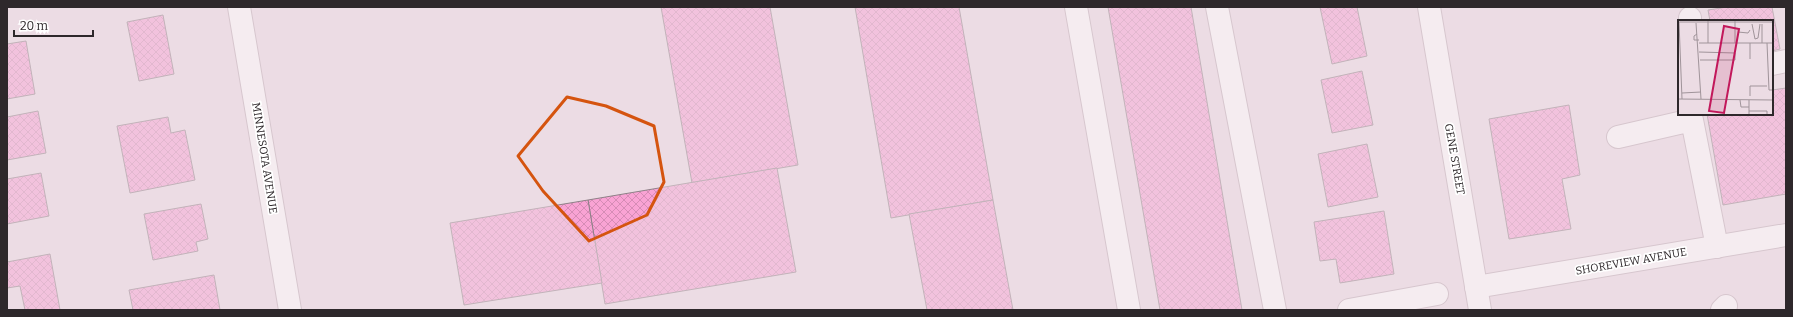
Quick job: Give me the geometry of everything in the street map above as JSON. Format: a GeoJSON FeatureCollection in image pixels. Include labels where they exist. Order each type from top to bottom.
{"type":"FeatureCollection","features":[{"type":"Feature","properties":{"kind":"street","name":"MINNESOTA AVENUE"},"geometry":{"type":"LineString","coordinates":[[240,7],[290,310]]}},
{"type":"Feature","properties":{"kind":"street"},"geometry":{"type":"LineString","coordinates":[[1076,7],[1129,310]]}},
{"type":"Feature","properties":{"kind":"street"},"geometry":{"type":"LineString","coordinates":[[1217,7],[1275,310]]}},
{"type":"Feature","properties":{"kind":"street","name":"GENE STREET"},"geometry":{"type":"LineString","coordinates":[[1429,7],[1480,310]]}},
{"type":"Feature","properties":{"kind":"street"},"geometry":{"type":"LineString","coordinates":[[1773,64],[1786,61]]}},
{"type":"Feature","properties":{"kind":"street"},"geometry":{"type":"LineString","coordinates":[[1618,137],[1692,120],[1717,247]]}},
{"type":"Feature","properties":{"kind":"street","name":"SHOREVIEW AVENUE"},"geometry":{"type":"LineString","coordinates":[[1476,287],[1786,235]]}},
{"type":"Feature","properties":{"kind":"street"},"geometry":{"type":"LineString","coordinates":[[1349,310],[1437,294]]}},
{"type":"Feature","properties":{"kind":"highlighted area"},"geometry":{"type":"Polygon","coordinates":[[[567,97],[606,106],[654,126],[664,182],[647,215],[589,241],[543,191],[518,156],[567,97]]]}},
{"type":"Feature","properties":{"kind":"building"},"geometry":{"type":"Polygon","coordinates":[[[661,7],[770,7],[798,165],[692,183],[661,7]]]}},
{"type":"Feature","properties":{"kind":"building"},"geometry":{"type":"Polygon","coordinates":[[[855,7],[959,7],[993,200],[891,218],[855,7]]]}},
{"type":"Feature","properties":{"kind":"building"},"geometry":{"type":"Polygon","coordinates":[[[1108,7],[1191,7],[1242,310],[1160,310],[1108,7]]]}},
{"type":"Feature","properties":{"kind":"building"},"geometry":{"type":"Polygon","coordinates":[[[1320,7],[1357,7],[1367,56],[1332,64],[1320,7]]]}},
{"type":"Feature","properties":{"kind":"building"},"geometry":{"type":"Polygon","coordinates":[[[1727,7],[1772,7],[1780,49],[1773,51],[1773,20],[1710,20],[1708,10],[1727,7]]]}},
{"type":"Feature","properties":{"kind":"building"},"geometry":{"type":"Polygon","coordinates":[[[163,15],[174,74],[139,81],[127,22],[163,15]]]}},
{"type":"Feature","properties":{"kind":"building"},"geometry":{"type":"Polygon","coordinates":[[[26,41],[35,94],[7,99],[7,44],[26,41]]]}},
{"type":"Feature","properties":{"kind":"building"},"geometry":{"type":"Polygon","coordinates":[[[1362,71],[1373,125],[1332,133],[1321,80],[1362,71]]]}},
{"type":"Feature","properties":{"kind":"building"},"geometry":{"type":"Polygon","coordinates":[[[1786,88],[1786,194],[1723,205],[1707,115],[1773,115],[1773,90],[1786,88]]]}},
{"type":"Feature","properties":{"kind":"building"},"geometry":{"type":"Polygon","coordinates":[[[1569,105],[1580,175],[1562,179],[1571,229],[1509,239],[1489,119],[1569,105]]]}},
{"type":"Feature","properties":{"kind":"building"},"geometry":{"type":"Polygon","coordinates":[[[38,111],[46,153],[7,160],[7,117],[38,111]]]}},
{"type":"Feature","properties":{"kind":"building"},"geometry":{"type":"Polygon","coordinates":[[[168,117],[171,133],[185,130],[195,180],[130,193],[117,126],[168,117]]]}},
{"type":"Feature","properties":{"kind":"building"},"geometry":{"type":"Polygon","coordinates":[[[1367,144],[1378,197],[1328,207],[1318,154],[1367,144]]]}},
{"type":"Feature","properties":{"kind":"building"},"geometry":{"type":"Polygon","coordinates":[[[777,168],[796,272],[605,304],[588,200],[777,168]]]}},
{"type":"Feature","properties":{"kind":"building"},"geometry":{"type":"Polygon","coordinates":[[[41,173],[49,216],[7,224],[7,179],[41,173]]]}},
{"type":"Feature","properties":{"kind":"building"},"geometry":{"type":"Polygon","coordinates":[[[588,200],[602,283],[464,305],[450,223],[588,200]]]}},
{"type":"Feature","properties":{"kind":"building"},"geometry":{"type":"Polygon","coordinates":[[[993,200],[1013,310],[927,310],[909,214],[993,200]]]}},
{"type":"Feature","properties":{"kind":"building"},"geometry":{"type":"Polygon","coordinates":[[[201,204],[208,239],[196,242],[198,251],[153,260],[144,214],[201,204]]]}},
{"type":"Feature","properties":{"kind":"building"},"geometry":{"type":"Polygon","coordinates":[[[1384,211],[1394,274],[1340,283],[1336,259],[1320,261],[1314,222],[1384,211]]]}},
{"type":"Feature","properties":{"kind":"building"},"geometry":{"type":"Polygon","coordinates":[[[50,254],[60,310],[25,310],[20,286],[7,288],[7,262],[50,254]]]}},
{"type":"Feature","properties":{"kind":"building"},"geometry":{"type":"Polygon","coordinates":[[[214,275],[220,310],[133,310],[129,290],[214,275]]]}}]}
